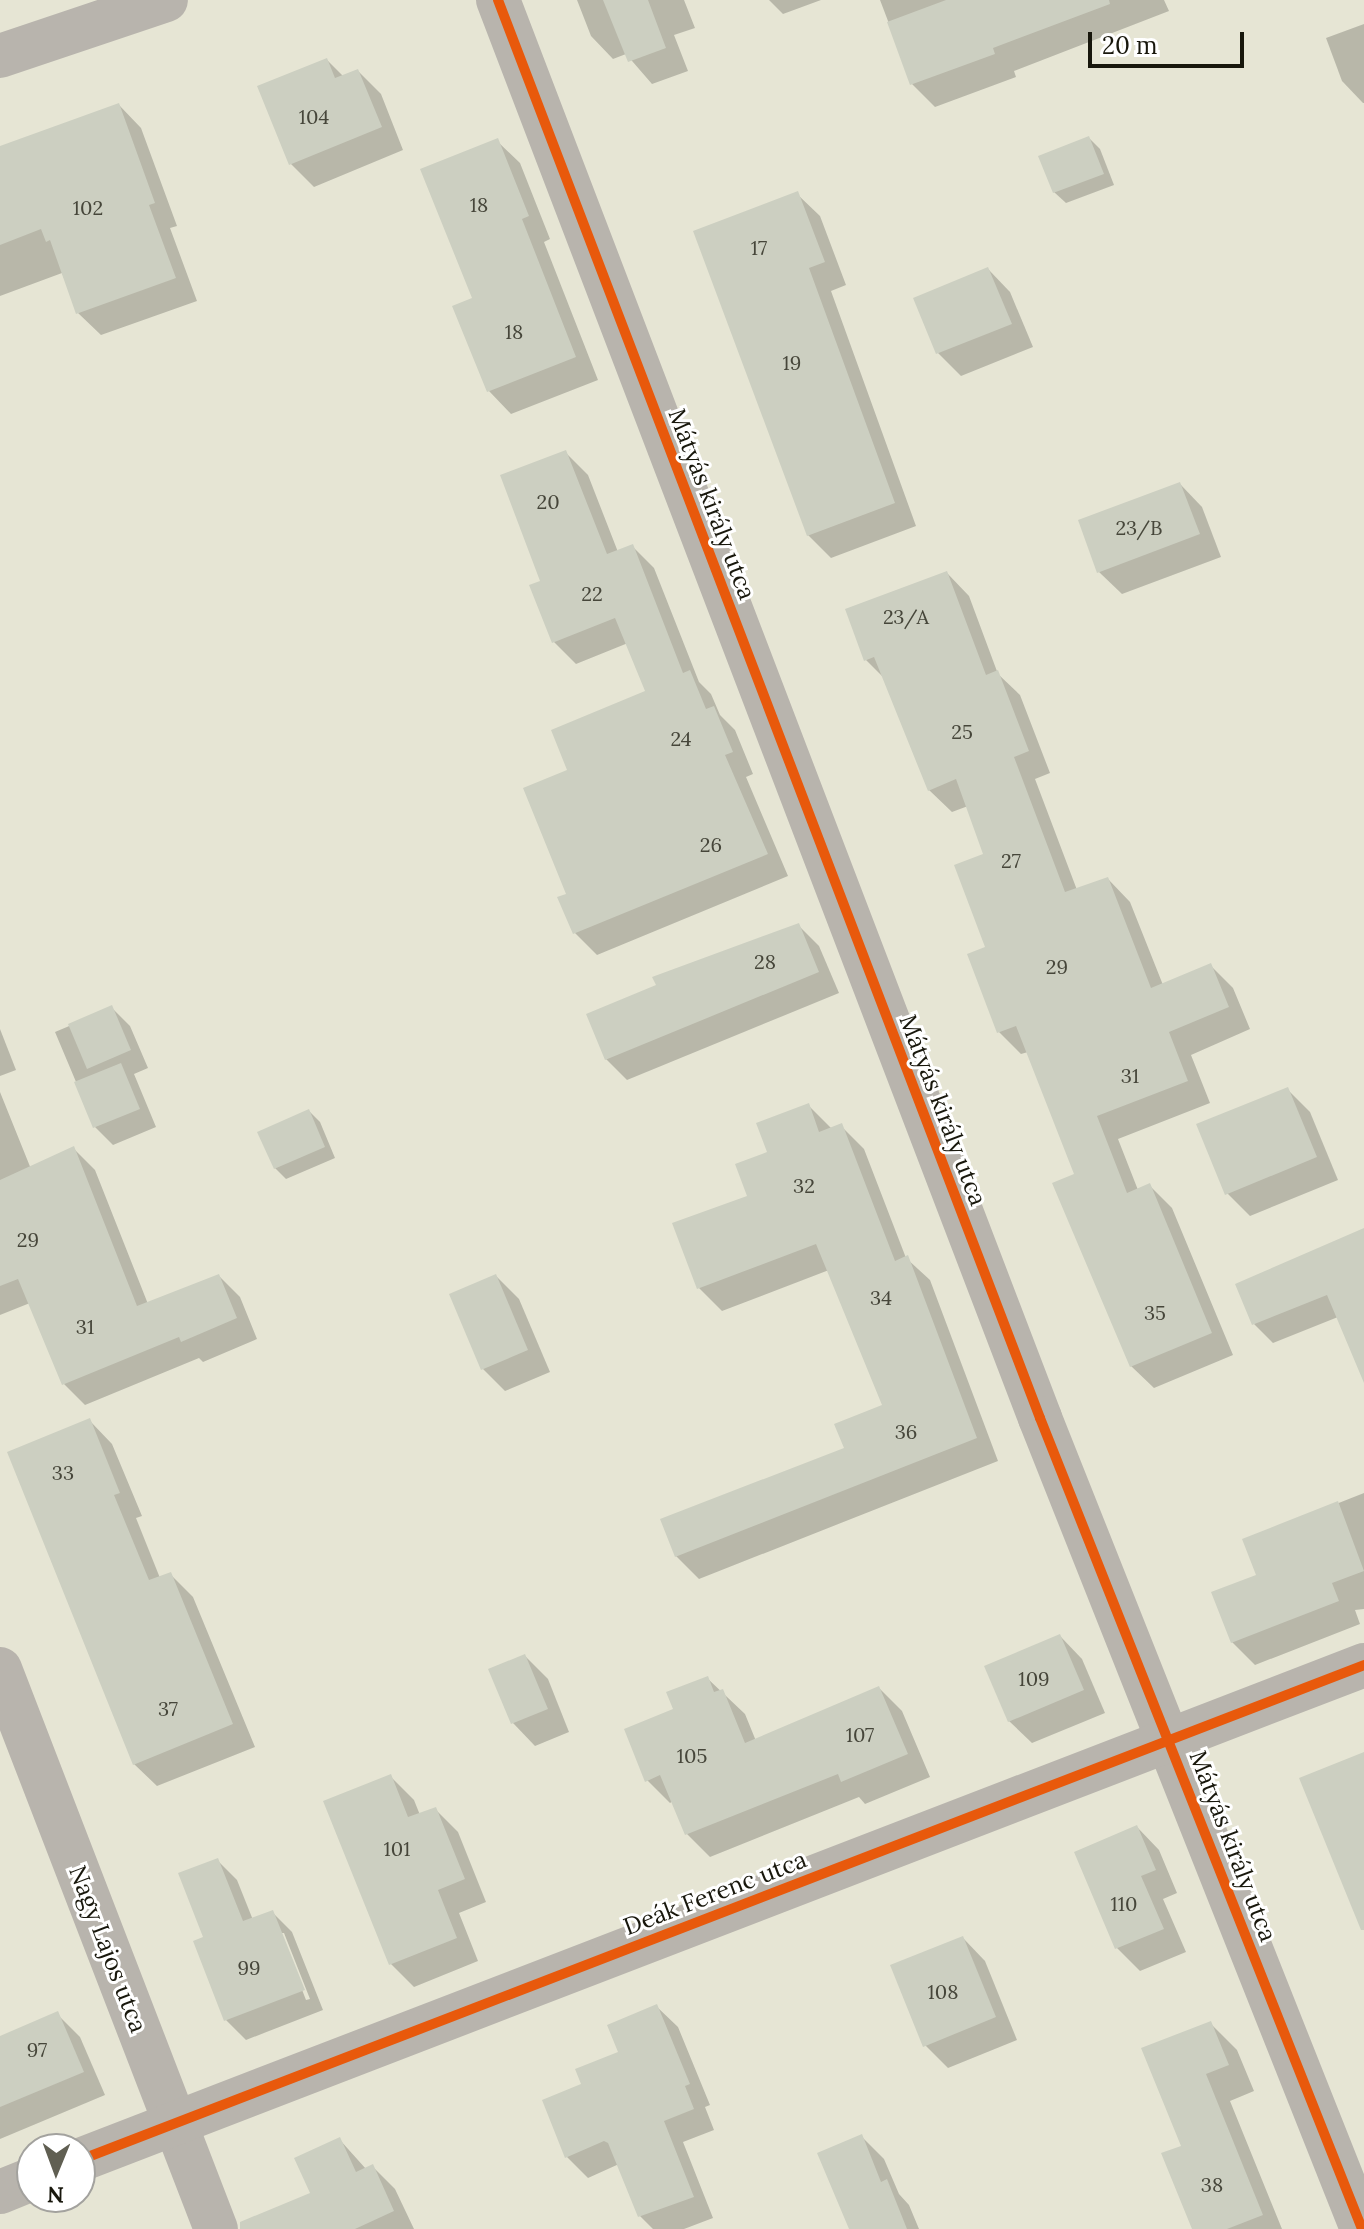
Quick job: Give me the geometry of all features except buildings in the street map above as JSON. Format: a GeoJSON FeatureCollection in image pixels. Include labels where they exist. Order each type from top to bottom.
{"type":"FeatureCollection","features":[{"type":"Feature","properties":{"kind":"street"},"geometry":{"type":"LineString","coordinates":[[0,56],[166,0]]}},
{"type":"Feature","properties":{"kind":"street","name":"Mátyás király utca"},"geometry":{"type":"LineString","coordinates":[[498,0],[1034,1404],[1362,2229]]}},
{"type":"Feature","properties":{"kind":"street","name":"Deák Ferenc utca"},"geometry":{"type":"LineString","coordinates":[[96,2154],[1364,1665]]}},
{"type":"Feature","properties":{"kind":"street","name":"Nagy Lajos utca"},"geometry":{"type":"LineString","coordinates":[[0,1669],[216,2229]]}},
{"type":"Feature","properties":{"kind":"cycle path"},"geometry":{"type":"LineString","coordinates":[[498,0],[1040,1418],[1362,2229]]}},
{"type":"Feature","properties":{"kind":"cycle path"},"geometry":{"type":"LineString","coordinates":[[96,2154],[1364,1665]]}}]}
